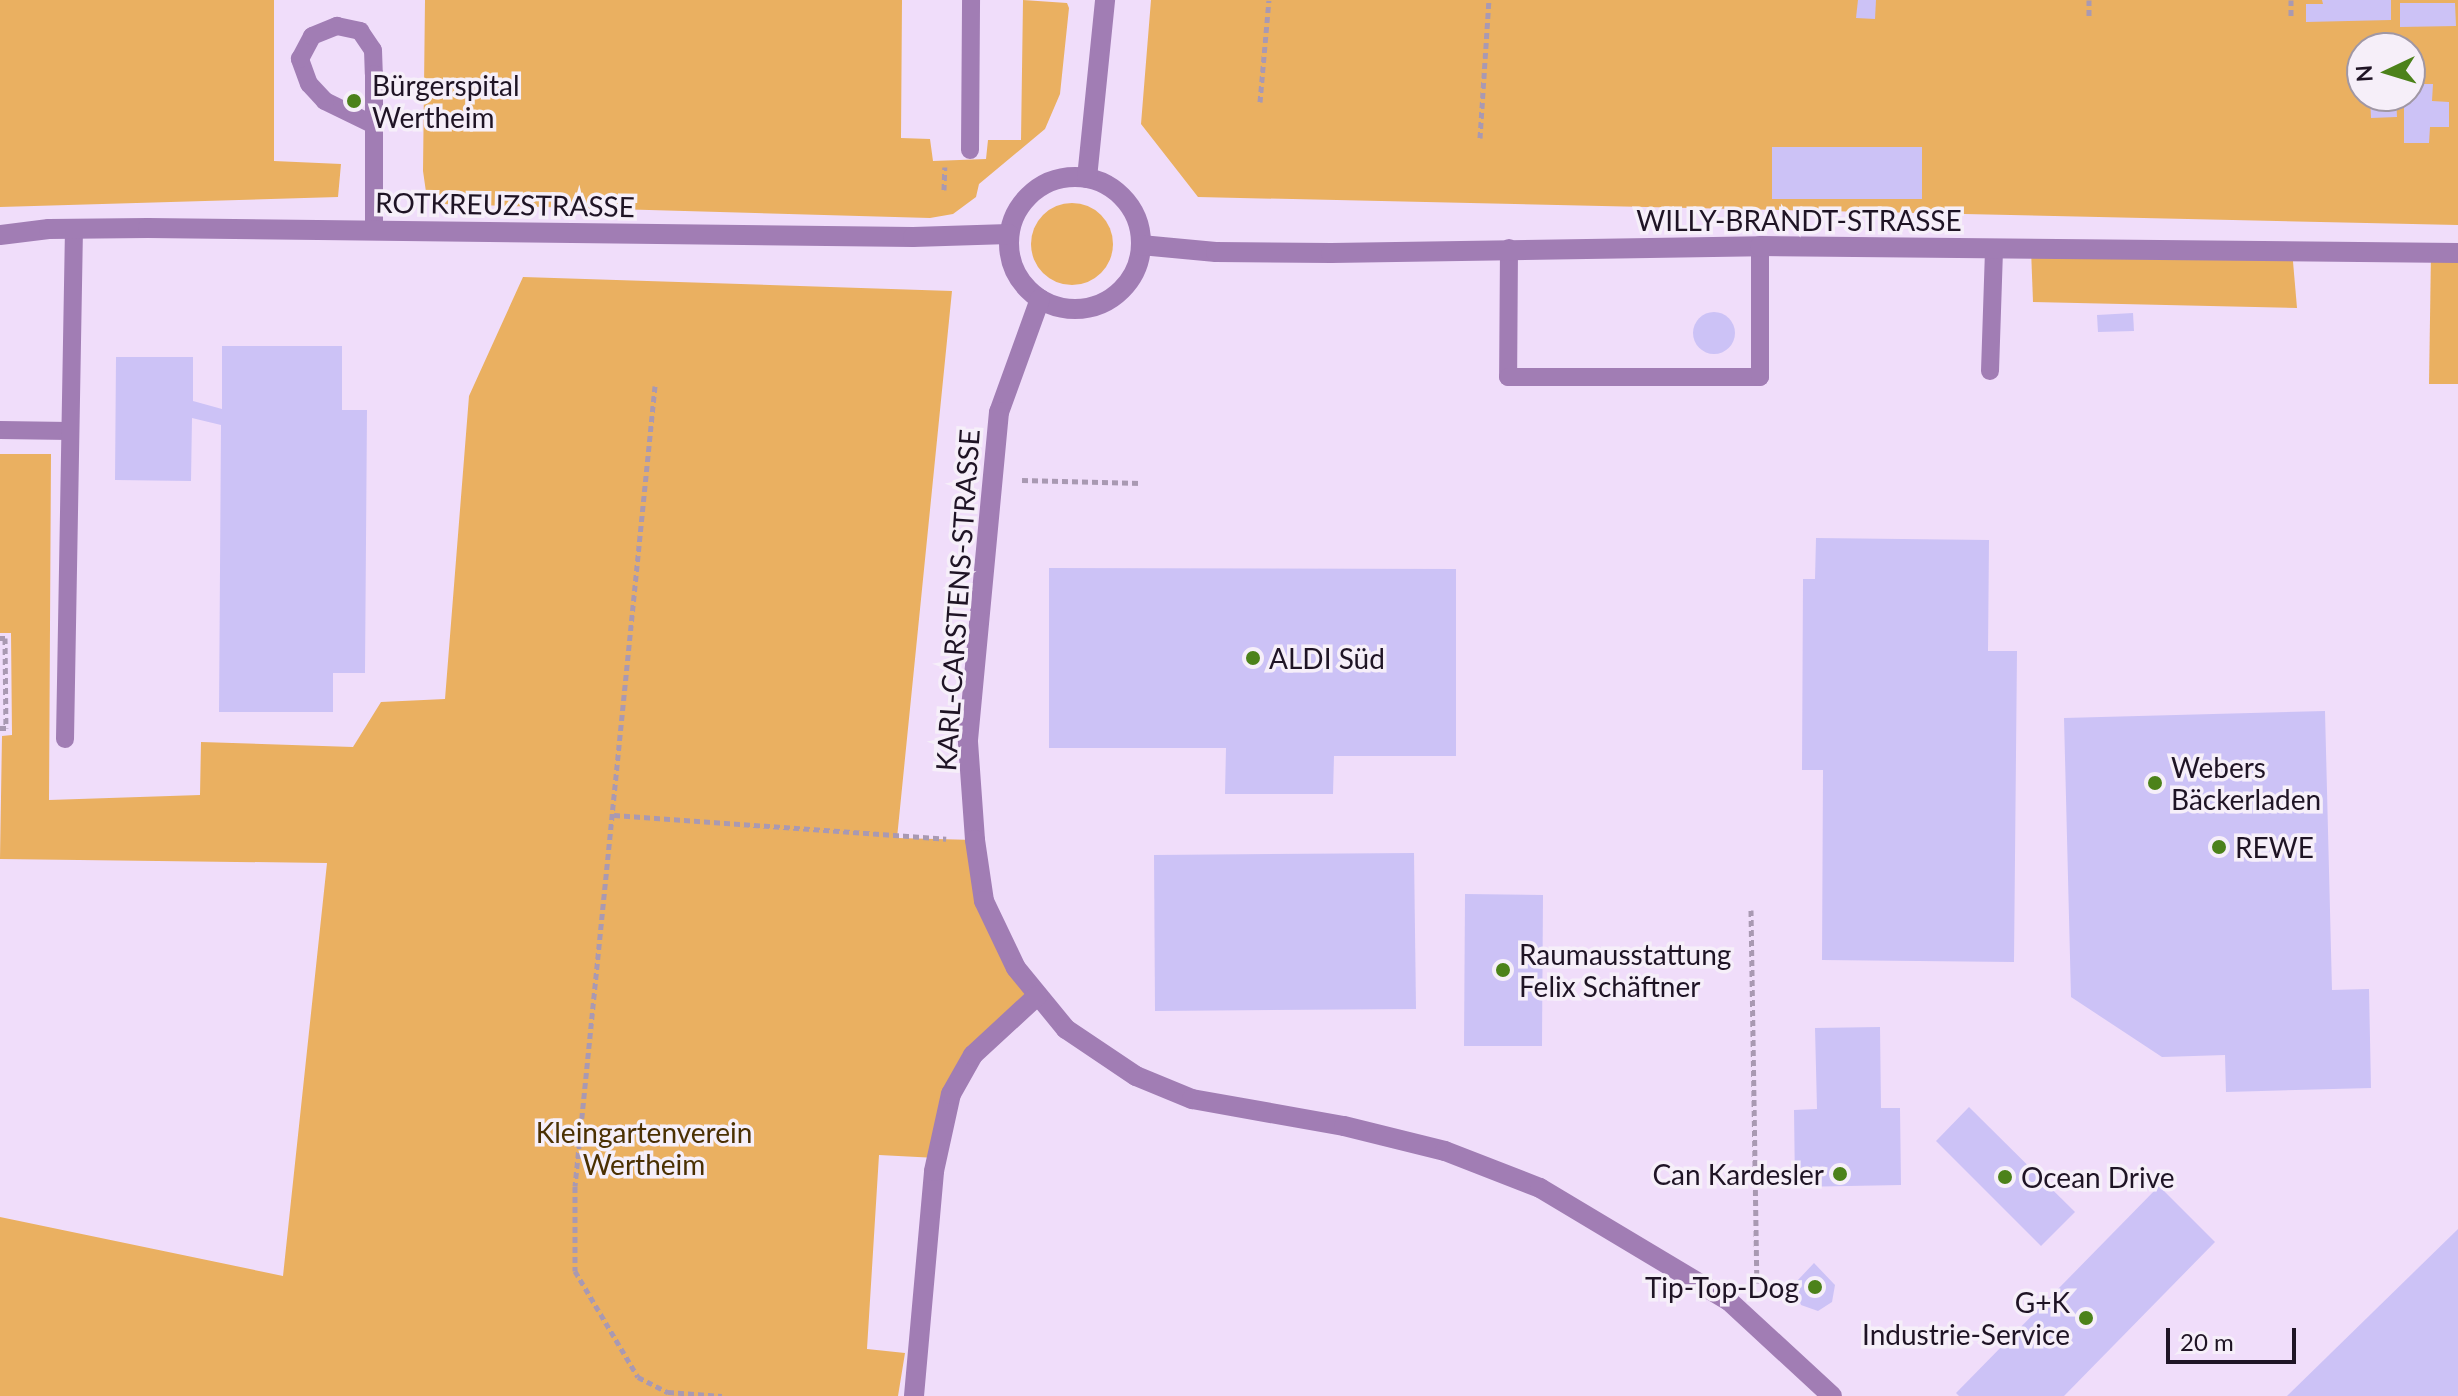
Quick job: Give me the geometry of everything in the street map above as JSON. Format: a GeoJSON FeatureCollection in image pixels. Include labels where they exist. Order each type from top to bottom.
{"type":"FeatureCollection","features":[{"type":"Feature","properties":{"kind":"street"},"geometry":{"type":"LineString","coordinates":[[1087,178],[1105,0]]}},
{"type":"Feature","properties":{"kind":"street"},"geometry":{"type":"LineString","coordinates":[[1087,178],[1103,183],[1127,202],[1134,214],[1141,245],[1128,283],[1100,304],[1067,308],[1040,299],[1026,288],[1013,266],[1009,234],[1017,210],[1031,192],[1054,180],[1087,178]]}},
{"type":"Feature","properties":{"kind":"street","name":"ROTKREUZSTRASSE"},"geometry":{"type":"LineString","coordinates":[[0,235],[74,229],[913,237],[1009,234]]}},
{"type":"Feature","properties":{"kind":"street","name":"WILLY-BRANDT-STRASSE"},"geometry":{"type":"LineString","coordinates":[[1141,245],[1245,252],[1760,246],[2458,253]]}},
{"type":"Feature","properties":{"kind":"street","name":"KARL-CARSTENS-STRASSE"},"geometry":{"type":"LineString","coordinates":[[1040,299],[999,412],[968,742],[975,840],[984,901],[1016,968],[1066,1029],[1136,1076],[1192,1099],[1344,1126],[1445,1151],[1540,1188],[1729,1301],[1832,1396]]}},
{"type":"Feature","properties":{"kind":"street"},"geometry":{"type":"LineString","coordinates":[[914,1396],[934,1171],[951,1094],[973,1055],[1038,995]]}},
{"type":"Feature","properties":{"kind":"lane"},"geometry":{"type":"LineString","coordinates":[[970,150],[971,0]]}},
{"type":"Feature","properties":{"kind":"lane"},"geometry":{"type":"LineString","coordinates":[[374,125],[325,101],[309,84],[300,59],[312,36],[337,26],[360,31],[373,50],[374,125],[374,230]]}},
{"type":"Feature","properties":{"kind":"lane"},"geometry":{"type":"LineString","coordinates":[[65,739],[74,229]]}},
{"type":"Feature","properties":{"kind":"lane"},"geometry":{"type":"LineString","coordinates":[[1509,248],[1508,377],[1760,377],[1760,246]]}},
{"type":"Feature","properties":{"kind":"lane"},"geometry":{"type":"LineString","coordinates":[[1990,371],[1994,249]]}},
{"type":"Feature","properties":{"kind":"lane"},"geometry":{"type":"LineString","coordinates":[[0,430],[70,431]]}},
{"type":"Feature","properties":{"kind":"path"},"geometry":{"type":"LineString","coordinates":[[1260,102],[1269,0]]}},
{"type":"Feature","properties":{"kind":"path"},"geometry":{"type":"LineString","coordinates":[[1480,138],[1489,0]]}},
{"type":"Feature","properties":{"kind":"path"},"geometry":{"type":"LineString","coordinates":[[2089,0],[2089,19]]}},
{"type":"Feature","properties":{"kind":"path"},"geometry":{"type":"LineString","coordinates":[[2291,0],[2291,16]]}},
{"type":"Feature","properties":{"kind":"path"},"geometry":{"type":"LineString","coordinates":[[655,386],[576,1172],[575,1271],[638,1377],[667,1394],[722,1396]]}},
{"type":"Feature","properties":{"kind":"path"},"geometry":{"type":"LineString","coordinates":[[992,480],[1141,483]]}},
{"type":"Feature","properties":{"kind":"path"},"geometry":{"type":"LineString","coordinates":[[0,638],[5,638],[6,728],[0,728]]}},
{"type":"Feature","properties":{"kind":"path"},"geometry":{"type":"LineString","coordinates":[[614,815],[897,838],[975,840]]}},
{"type":"Feature","properties":{"kind":"path"},"geometry":{"type":"LineString","coordinates":[[1751,910],[1758,1328]]}},
{"type":"Feature","properties":{"kind":"green space"},"geometry":{"type":"Polygon","coordinates":[[[0,0],[274,0],[274,161],[341,164],[338,197],[0,207],[0,0]]]}},
{"type":"Feature","properties":{"kind":"green space"},"geometry":{"type":"Polygon","coordinates":[[[425,0],[902,0],[901,138],[930,139],[933,161],[986,159],[988,140],[1021,140],[1023,0],[1067,3],[1069,8],[1060,94],[1045,129],[979,184],[976,197],[953,214],[930,218],[442,204],[426,192],[423,171],[425,0]]]}},
{"type":"Feature","properties":{"kind":"green space"},"geometry":{"type":"Polygon","coordinates":[[[1151,0],[2458,0],[2458,225],[1198,197],[1141,124],[1151,0]]]}},
{"type":"Feature","properties":{"kind":"green space"},"geometry":{"type":"Polygon","coordinates":[[[1064,203],[1080,203],[1095,210],[1106,221],[1113,244],[1110,260],[1101,273],[1080,285],[1064,285],[1049,278],[1038,267],[1031,252],[1031,236],[1038,221],[1049,210],[1064,203]]]}},
{"type":"Feature","properties":{"kind":"green space"},"geometry":{"type":"Polygon","coordinates":[[[2031,249],[2292,250],[2297,308],[2033,302],[2031,249]]]}},
{"type":"Feature","properties":{"kind":"green space"},"geometry":{"type":"Polygon","coordinates":[[[2431,253],[2458,253],[2458,384],[2429,384],[2431,253]]]}},
{"type":"Feature","properties":{"kind":"green space","name":"Kleingartenverein Wertheim"},"geometry":{"type":"Polygon","coordinates":[[[523,277],[952,291],[897,838],[975,840],[984,901],[1038,995],[973,1055],[937,1158],[879,1155],[867,1349],[905,1353],[898,1396],[0,1396],[0,1217],[283,1276],[327,863],[0,859],[2,736],[12,735],[11,633],[0,633],[0,454],[51,454],[49,800],[200,795],[201,742],[353,747],[381,702],[445,699],[469,396],[523,277]]]}},
{"type":"Feature","properties":{"kind":"building"},"geometry":{"type":"Polygon","coordinates":[[[1858,0],[1876,0],[1875,19],[1856,18],[1858,0]]]}},
{"type":"Feature","properties":{"kind":"building"},"geometry":{"type":"Polygon","coordinates":[[[2322,0],[2391,0],[2391,20],[2306,22],[2306,4],[2323,4],[2322,0]]]}},
{"type":"Feature","properties":{"kind":"building"},"geometry":{"type":"Polygon","coordinates":[[[2400,3],[2455,3],[2456,26],[2400,27],[2400,3]]]}},
{"type":"Feature","properties":{"kind":"building"},"geometry":{"type":"Polygon","coordinates":[[[2426,84],[2433,84],[2432,101],[2449,102],[2449,127],[2430,127],[2429,143],[2404,143],[2404,112],[2426,112],[2426,84]]]}},
{"type":"Feature","properties":{"kind":"building"},"geometry":{"type":"Polygon","coordinates":[[[2371,112],[2397,112],[2397,117],[2371,118],[2371,112]]]}},
{"type":"Feature","properties":{"kind":"building"},"geometry":{"type":"Polygon","coordinates":[[[1772,147],[1922,147],[1922,199],[1772,199],[1772,147]]]}},
{"type":"Feature","properties":{"kind":"building"},"geometry":{"type":"Polygon","coordinates":[[[1714,312],[1729,318],[1735,333],[1729,348],[1714,354],[1699,348],[1693,333],[1699,318],[1714,312]]]}},
{"type":"Feature","properties":{"kind":"building"},"geometry":{"type":"Polygon","coordinates":[[[2133,313],[2134,331],[2098,332],[2097,315],[2133,313]]]}},
{"type":"Feature","properties":{"kind":"building"},"geometry":{"type":"Polygon","coordinates":[[[222,346],[342,346],[342,410],[367,410],[365,673],[333,673],[333,712],[219,712],[221,425],[192,418],[191,481],[115,480],[116,357],[193,357],[193,401],[222,409],[222,346]]]}},
{"type":"Feature","properties":{"kind":"building"},"geometry":{"type":"Polygon","coordinates":[[[1816,538],[1989,540],[1988,651],[2017,651],[2014,962],[1822,960],[1823,770],[1802,770],[1803,579],[1815,579],[1816,538]]]}},
{"type":"Feature","properties":{"kind":"building","name":"ALDI Süd"},"geometry":{"type":"Polygon","coordinates":[[[1049,568],[1456,569],[1456,756],[1334,756],[1333,794],[1225,794],[1226,748],[1049,748],[1049,568]]]}},
{"type":"Feature","properties":{"kind":"building"},"geometry":{"type":"Polygon","coordinates":[[[2325,711],[2332,990],[2369,989],[2371,1088],[2226,1092],[2225,1055],[2162,1057],[2071,997],[2064,718],[2325,711]]]}},
{"type":"Feature","properties":{"kind":"building"},"geometry":{"type":"Polygon","coordinates":[[[1414,853],[1416,1009],[1155,1011],[1154,855],[1414,853]]]}},
{"type":"Feature","properties":{"kind":"building","name":"Raumausstattung Felix Schäftner"},"geometry":{"type":"Polygon","coordinates":[[[1465,894],[1543,895],[1542,1046],[1464,1046],[1465,894]]]}},
{"type":"Feature","properties":{"kind":"building"},"geometry":{"type":"Polygon","coordinates":[[[1880,1027],[1881,1108],[1900,1108],[1901,1185],[1795,1187],[1794,1110],[1817,1109],[1815,1028],[1880,1027]]]}},
{"type":"Feature","properties":{"kind":"building","name":"Ocean Drive"},"geometry":{"type":"Polygon","coordinates":[[[1969,1107],[2075,1212],[2041,1246],[1936,1141],[1969,1107]]]}},
{"type":"Feature","properties":{"kind":"building","name":"G+K Industrie-Service"},"geometry":{"type":"Polygon","coordinates":[[[2159,1186],[2215,1242],[2064,1396],[1959,1396],[1956,1393],[2159,1186]]]}},
{"type":"Feature","properties":{"kind":"building"},"geometry":{"type":"Polygon","coordinates":[[[2458,1229],[2458,1396],[2287,1396],[2458,1229]]]}},
{"type":"Feature","properties":{"kind":"building","name":"Tip-Top-Dog"},"geometry":{"type":"Polygon","coordinates":[[[1814,1263],[1835,1285],[1832,1302],[1818,1311],[1801,1305],[1795,1289],[1797,1281],[1814,1263]]]}},
{"type":"Feature","properties":{"kind":"place","name":"Bürgerspital Wertheim"},"geometry":{"type":"Point","coordinates":[354,101]}},
{"type":"Feature","properties":{"kind":"place","name":"ALDI Süd"},"geometry":{"type":"Point","coordinates":[1253,658]}},
{"type":"Feature","properties":{"kind":"place","name":"Webers Bäckerladen"},"geometry":{"type":"Point","coordinates":[2155,783]}},
{"type":"Feature","properties":{"kind":"place","name":"REWE"},"geometry":{"type":"Point","coordinates":[2219,847]}},
{"type":"Feature","properties":{"kind":"place","name":"Raumausstattung Felix Schäftner"},"geometry":{"type":"Point","coordinates":[1503,970]}},
{"type":"Feature","properties":{"kind":"place","name":"Can Kardesler"},"geometry":{"type":"Point","coordinates":[1840,1174]}},
{"type":"Feature","properties":{"kind":"place","name":"Ocean Drive"},"geometry":{"type":"Point","coordinates":[2005,1177]}},
{"type":"Feature","properties":{"kind":"place","name":"Tip-Top-Dog"},"geometry":{"type":"Point","coordinates":[1815,1287]}},
{"type":"Feature","properties":{"kind":"place","name":"G+K Industrie-Service"},"geometry":{"type":"Point","coordinates":[2086,1318]}}]}
